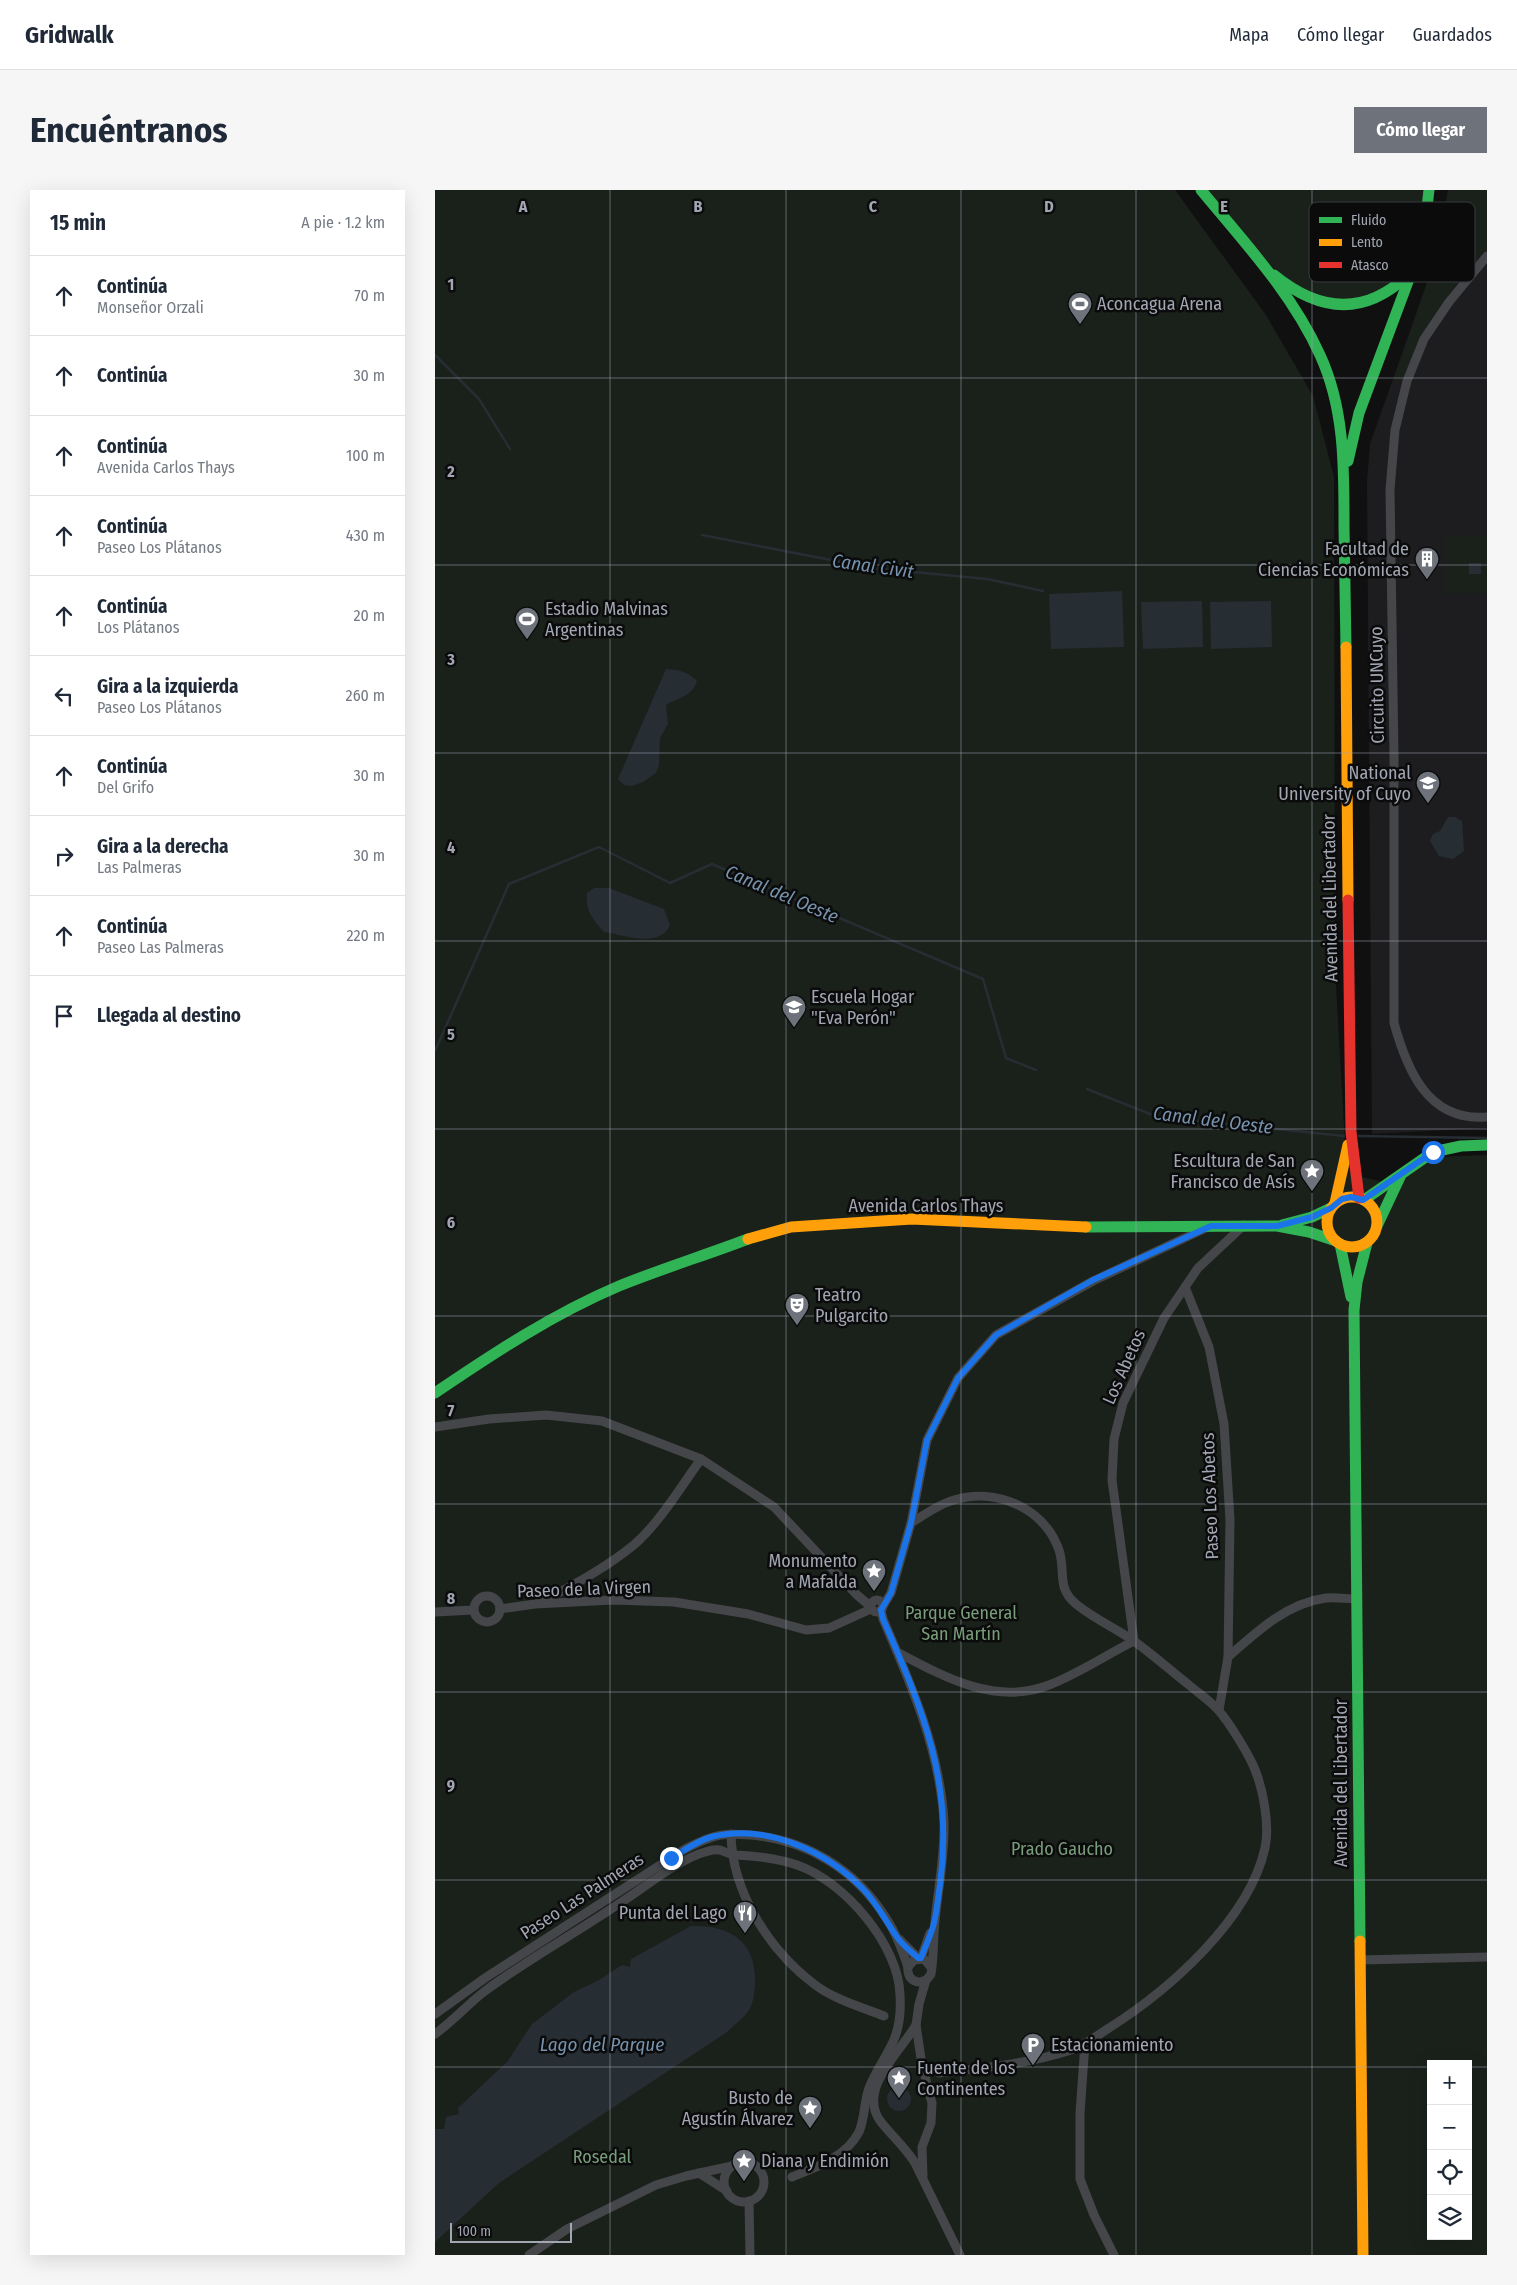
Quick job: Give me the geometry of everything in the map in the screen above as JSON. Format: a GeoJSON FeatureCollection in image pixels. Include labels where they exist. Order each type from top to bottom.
{"type":"FeatureCollection","features":[{"type":"Feature","properties":{"kind":"main road","name":"Avenida del Libertador"},"geometry":{"type":"LineString","coordinates":[[1201,190],[1293,308],[1317,348],[1331,382],[1341,429],[1344,483],[1351,1132],[1361,1199]]}},
{"type":"Feature","properties":{"kind":"main road"},"geometry":{"type":"LineString","coordinates":[[1261,265],[1307,298],[1325,303],[1341,304],[1364,301],[1385,294],[1394,289],[1401,282]]}},
{"type":"Feature","properties":{"kind":"main road","name":"Avenida del Libertador"},"geometry":{"type":"LineString","coordinates":[[1344,483],[1359,414],[1407,282]]}},
{"type":"Feature","properties":{"kind":"main road","name":"Avenida del Libertador"},"geometry":{"type":"LineString","coordinates":[[1333,1206],[1351,1132]]}},
{"type":"Feature","properties":{"kind":"main road"},"geometry":{"type":"LineString","coordinates":[[1401,1175],[1375,1233],[1367,1243],[1359,1247],[1349,1248],[1338,1243],[1327,1227],[1327,1218],[1333,1206],[1342,1199],[1361,1199],[1401,1175],[1433,1152],[1461,1146],[1487,1145]]}},
{"type":"Feature","properties":{"kind":"main road"},"geometry":{"type":"LineString","coordinates":[[1361,1199],[1374,1210],[1377,1226]]}},
{"type":"Feature","properties":{"kind":"main road","name":"Avenida Carlos Thays"},"geometry":{"type":"LineString","coordinates":[[1277,1226],[1312,1217],[1333,1206]]}},
{"type":"Feature","properties":{"kind":"main road","name":"Avenida Carlos Thays"},"geometry":{"type":"LineString","coordinates":[[435,1393],[503,1347],[587,1301],[766,1233],[791,1227],[865,1220],[912,1219],[1117,1228],[1157,1225],[1244,1225],[1277,1226],[1309,1232],[1338,1243]]}},
{"type":"Feature","properties":{"kind":"main road","name":"Avenida del Libertador"},"geometry":{"type":"LineString","coordinates":[[1338,1243],[1354,1310]]}},
{"type":"Feature","properties":{"kind":"main road","name":"Avenida del Libertador"},"geometry":{"type":"LineString","coordinates":[[1363,2255],[1354,1310],[1357,1282],[1367,1243]]}},
{"type":"Feature","properties":{"kind":"street","name":"Circuito UNCuyo"},"geometry":{"type":"LineString","coordinates":[[1475,271],[1487,256]]}},
{"type":"Feature","properties":{"kind":"street","name":"Circuito UNCuyo"},"geometry":{"type":"LineString","coordinates":[[1466,282],[1449,302],[1425,339],[1401,402],[1395,430],[1390,490],[1394,755],[1393,1023],[1402,1053],[1409,1068],[1429,1098],[1441,1107],[1461,1115],[1487,1116]]}},
{"type":"Feature","properties":{"kind":"street","name":"Los Abetos"},"geometry":{"type":"LineString","coordinates":[[1134,1641],[1112,1480],[1114,1439],[1123,1403],[1165,1318],[1185,1287],[1198,1268],[1244,1225]]}},
{"type":"Feature","properties":{"kind":"street"},"geometry":{"type":"LineString","coordinates":[[911,1523],[927,1440],[958,1378],[996,1335],[1093,1280],[1211,1226]]}},
{"type":"Feature","properties":{"kind":"street","name":"Paseo Los Abetos"},"geometry":{"type":"LineString","coordinates":[[1185,1287],[1209,1347],[1224,1424],[1230,1520],[1228,1658],[1219,1710]]}},
{"type":"Feature","properties":{"kind":"street"},"geometry":{"type":"LineString","coordinates":[[435,1427],[489,1419],[546,1415],[602,1421],[701,1459],[774,1507],[858,1596],[877,1608],[897,1652],[927,1728],[937,1763],[944,1824],[943,1862],[935,1921],[931,1974],[919,2004],[916,2025],[922,2065],[932,2102],[931,2123],[922,2148],[924,2181]]}},
{"type":"Feature","properties":{"kind":"street"},"geometry":{"type":"LineString","coordinates":[[535,1604],[570,1587],[635,1543],[655,1522],[701,1459]]}},
{"type":"Feature","properties":{"kind":"street"},"geometry":{"type":"LineString","coordinates":[[911,1523],[953,1500],[977,1495],[999,1498],[1022,1507],[1041,1519],[1053,1535],[1060,1554],[1062,1582],[1066,1594],[1076,1604],[1134,1641],[1219,1710],[1253,1766],[1265,1807],[1265,1846],[1255,1877],[1232,1915],[1201,1954],[1165,1988],[1125,2018],[1085,2044],[1071,2050],[1017,2063],[939,2073]]}},
{"type":"Feature","properties":{"kind":"street","name":"Paseo de la Virgen"},"geometry":{"type":"LineString","coordinates":[[500,1609],[535,1604],[613,1600],[674,1602],[748,1614],[806,1630],[829,1628],[877,1608],[891,1593],[911,1523]]}},
{"type":"Feature","properties":{"kind":"street"},"geometry":{"type":"LineString","coordinates":[[484,1596],[497,1600],[500,1609],[495,1620],[487,1623],[476,1618],[473,1610],[476,1601],[484,1596]]}},
{"type":"Feature","properties":{"kind":"street"},"geometry":{"type":"LineString","coordinates":[[1228,1658],[1255,1633],[1290,1610],[1327,1598],[1357,1599]]}},
{"type":"Feature","properties":{"kind":"street"},"geometry":{"type":"LineString","coordinates":[[435,1612],[473,1610]]}},
{"type":"Feature","properties":{"kind":"street"},"geometry":{"type":"LineString","coordinates":[[897,1652],[963,1684],[1010,1693],[1049,1685],[1134,1641]]}},
{"type":"Feature","properties":{"kind":"street"},"geometry":{"type":"LineString","coordinates":[[731,1834],[732,1855],[737,1875],[751,1908],[769,1938],[787,1960],[815,1985],[884,2016]]}},
{"type":"Feature","properties":{"kind":"street","name":"Paseo Las Palmeras"},"geometry":{"type":"LineString","coordinates":[[435,2014],[485,1978],[685,1849],[710,1838],[731,1834],[769,1837],[805,1848],[823,1856],[842,1870],[863,1890],[885,1916],[897,1938]]}},
{"type":"Feature","properties":{"kind":"street"},"geometry":{"type":"LineString","coordinates":[[435,2034],[484,1992],[686,1860],[704,1852],[720,1849],[732,1855],[762,1856],[798,1865],[819,1877],[852,1901],[885,1944],[898,1976],[901,1995],[899,2018],[893,2043],[870,2085],[864,2102],[859,2131],[845,2151],[817,2167],[792,2177]]}},
{"type":"Feature","properties":{"kind":"street"},"geometry":{"type":"LineString","coordinates":[[908,1967],[910,1962],[920,1958],[935,1921]]}},
{"type":"Feature","properties":{"kind":"street"},"geometry":{"type":"LineString","coordinates":[[897,1938],[920,1958],[926,1960],[931,1967]]}},
{"type":"Feature","properties":{"kind":"street"},"geometry":{"type":"LineString","coordinates":[[897,1938],[908,1967],[908,1974],[913,1981],[919,2004]]}},
{"type":"Feature","properties":{"kind":"street"},"geometry":{"type":"LineString","coordinates":[[1360,1960],[1487,1956]]}},
{"type":"Feature","properties":{"kind":"street"},"geometry":{"type":"LineString","coordinates":[[913,1981],[927,1980]]}},
{"type":"Feature","properties":{"kind":"street"},"geometry":{"type":"LineString","coordinates":[[916,2025],[879,2077],[875,2088],[875,2111],[880,2121],[906,2149],[924,2181],[960,2255]]}},
{"type":"Feature","properties":{"kind":"street"},"geometry":{"type":"LineString","coordinates":[[1085,2044],[1079,2113],[1080,2179],[1094,2214],[1114,2255]]}},
{"type":"Feature","properties":{"kind":"street"},"geometry":{"type":"LineString","coordinates":[[529,2255],[567,2229],[656,2185],[699,2172],[744,2162],[750,2163],[755,2165],[762,2174],[763,2190],[749,2202],[736,2200],[727,2191],[699,2172]]}},
{"type":"Feature","properties":{"kind":"street"},"geometry":{"type":"LineString","coordinates":[[727,2191],[726,2175],[732,2166]]}},
{"type":"Feature","properties":{"kind":"street"},"geometry":{"type":"LineString","coordinates":[[749,2202],[750,2255]]}},
{"type":"Feature","properties":{"kind":"shaded area","name":"National University of Cuyo"},"geometry":{"type":"Polygon","coordinates":[[[1448,190],[1487,190],[1487,1128],[1372,1134],[1367,481],[1370,444],[1427,282],[1475,282],[1475,202],[1446,202],[1448,190]]]}},
{"type":"Feature","properties":{"kind":"green space","name":"Parque General San Martín"},"geometry":{"type":"Polygon","coordinates":[[[435,190],[1175,190],[1266,315],[1313,396],[1334,477],[1335,969],[1345,1144],[1353,1175],[1384,1182],[1436,1157],[1487,1155],[1487,2255],[435,2255],[435,190]]]}},
{"type":"Feature","properties":{"kind":"green space"},"geometry":{"type":"Polygon","coordinates":[[[1201,190],[1429,190],[1428,202],[1309,202],[1309,282],[1401,282],[1341,304],[1293,289],[1201,190]]]}},
{"type":"Feature","properties":{"kind":"green space"},"geometry":{"type":"Polygon","coordinates":[[[1448,190],[1487,190],[1487,249],[1475,262],[1475,202],[1446,202],[1448,190]]]}},
{"type":"Feature","properties":{"kind":"green space"},"geometry":{"type":"Polygon","coordinates":[[[1428,282],[1458,282],[1427,327],[1401,380],[1393,382],[1428,282]]]}},
{"type":"Feature","properties":{"kind":"green space"},"geometry":{"type":"Polygon","coordinates":[[[1446,536],[1487,536],[1487,593],[1446,594],[1446,536]]]}},
{"type":"Feature","properties":{"kind":"water"},"geometry":{"type":"Polygon","coordinates":[[[1469,563],[1481,563],[1481,574],[1469,574],[1469,563]]]}},
{"type":"Feature","properties":{"kind":"water"},"geometry":{"type":"Polygon","coordinates":[[[1122,591],[1124,647],[1051,649],[1049,594],[1122,591]]]}},
{"type":"Feature","properties":{"kind":"water"},"geometry":{"type":"Polygon","coordinates":[[[1202,601],[1203,647],[1143,649],[1141,602],[1202,601]]]}},
{"type":"Feature","properties":{"kind":"water"},"geometry":{"type":"Polygon","coordinates":[[[1271,601],[1272,647],[1211,649],[1210,602],[1271,601]]]}},
{"type":"Feature","properties":{"kind":"water"},"geometry":{"type":"Polygon","coordinates":[[[666,669],[683,672],[697,681],[688,694],[666,705],[668,724],[660,738],[659,765],[656,773],[643,782],[632,786],[624,785],[618,779],[666,669]]]}},
{"type":"Feature","properties":{"kind":"water"},"geometry":{"type":"Polygon","coordinates":[[[1448,817],[1455,817],[1462,821],[1464,851],[1453,859],[1439,856],[1430,841],[1433,834],[1440,831],[1448,817]]]}},
{"type":"Feature","properties":{"kind":"water"},"geometry":{"type":"Polygon","coordinates":[[[594,888],[609,888],[664,909],[670,925],[658,937],[650,939],[604,932],[593,919],[587,905],[587,893],[594,888]]]}},
{"type":"Feature","properties":{"kind":"water","name":"Lago del Parque"},"geometry":{"type":"Polygon","coordinates":[[[691,1926],[705,1926],[729,1933],[746,1946],[754,1969],[755,1984],[753,2001],[747,2013],[727,2032],[499,2183],[435,2242],[435,2129],[444,2129],[446,2117],[459,2114],[458,2108],[507,2062],[532,2024],[574,1992],[599,1980],[622,1965],[630,1967],[631,1959],[691,1926]]]}},
{"type":"Feature","properties":{"kind":"water"},"geometry":{"type":"Polygon","coordinates":[[[899,2087],[904,2088],[910,2094],[910,2104],[904,2110],[899,2111],[894,2110],[888,2104],[887,2099],[888,2094],[894,2088],[899,2087]]]}},
{"type":"Feature","properties":{"kind":"waterway","name":"Canal Civit"},"geometry":{"type":"LineString","coordinates":[[435,355],[479,399],[510,449]]}},
{"type":"Feature","properties":{"kind":"waterway","name":"Canal Civit"},"geometry":{"type":"LineString","coordinates":[[702,535],[872,568],[987,579],[1043,591]]}},
{"type":"Feature","properties":{"kind":"waterway","name":"Canal del Oeste"},"geometry":{"type":"LineString","coordinates":[[435,1051],[509,884],[599,847],[670,883],[712,864],[983,979],[1006,1058],[1036,1070]]}},
{"type":"Feature","properties":{"kind":"waterway","name":"Canal del Oeste"},"geometry":{"type":"LineString","coordinates":[[1087,1089],[1155,1116],[1344,1136]]}},
{"type":"Feature","properties":{"kind":"waterway","name":"Canal del Oeste"},"geometry":{"type":"LineString","coordinates":[[1359,1136],[1487,1138]]}},
{"type":"Feature","properties":{"kind":"traffic: fast"},"geometry":{"type":"LineString","coordinates":[[1201,190],[1266,269],[1296,310],[1309,332],[1328,375],[1339,418],[1343,461],[1346,647]]}},
{"type":"Feature","properties":{"kind":"traffic: fast"},"geometry":{"type":"LineString","coordinates":[[1428,202],[1429,190]]}},
{"type":"Feature","properties":{"kind":"traffic: fast"},"geometry":{"type":"LineString","coordinates":[[1274,275],[1307,296],[1324,302],[1341,304],[1357,303],[1374,298],[1399,282]]}},
{"type":"Feature","properties":{"kind":"traffic: fast"},"geometry":{"type":"LineString","coordinates":[[1348,461],[1359,413],[1408,282]]}},
{"type":"Feature","properties":{"kind":"traffic: fast"},"geometry":{"type":"LineString","coordinates":[[1364,1200],[1433,1152],[1461,1146],[1487,1145]]}},
{"type":"Feature","properties":{"kind":"traffic: fast"},"geometry":{"type":"LineString","coordinates":[[1377,1226],[1401,1175]]}},
{"type":"Feature","properties":{"kind":"traffic: fast"},"geometry":{"type":"LineString","coordinates":[[1282,1225],[1312,1217],[1331,1208]]}},
{"type":"Feature","properties":{"kind":"traffic: fast"},"geometry":{"type":"LineString","coordinates":[[1086,1227],[1277,1226],[1309,1232],[1336,1241]]}},
{"type":"Feature","properties":{"kind":"traffic: fast"},"geometry":{"type":"LineString","coordinates":[[435,1393],[524,1335],[595,1297],[619,1286],[748,1239]]}},
{"type":"Feature","properties":{"kind":"traffic: fast"},"geometry":{"type":"LineString","coordinates":[[1360,1941],[1354,1310],[1357,1282],[1367,1243]]}},
{"type":"Feature","properties":{"kind":"traffic: fast"},"geometry":{"type":"LineString","coordinates":[[1340,1244],[1351,1297]]}},
{"type":"Feature","properties":{"kind":"traffic: slow"},"geometry":{"type":"LineString","coordinates":[[1346,647],[1348,900]]}},
{"type":"Feature","properties":{"kind":"traffic: slow"},"geometry":{"type":"LineString","coordinates":[[1335,1203],[1348,1145]]}},
{"type":"Feature","properties":{"kind":"traffic: slow"},"geometry":{"type":"LineString","coordinates":[[1347,1197],[1357,1197],[1370,1204],[1377,1217],[1377,1222],[1377,1227],[1370,1240],[1357,1247],[1347,1247],[1338,1243],[1331,1236],[1327,1227],[1327,1217],[1331,1208],[1338,1201],[1347,1197]]}},
{"type":"Feature","properties":{"kind":"traffic: slow"},"geometry":{"type":"LineString","coordinates":[[748,1239],[791,1227],[912,1219],[1086,1227]]}},
{"type":"Feature","properties":{"kind":"traffic: slow"},"geometry":{"type":"LineString","coordinates":[[1360,1941],[1363,2255]]}},
{"type":"Feature","properties":{"kind":"traffic: jam"},"geometry":{"type":"LineString","coordinates":[[1348,900],[1351,1132],[1359,1198]]}},
{"type":"Feature","properties":{"kind":"place","name":"Aconcagua Arena"},"geometry":{"type":"Point","coordinates":[1080,325]}},
{"type":"Feature","properties":{"kind":"place","name":"Facultad de Ciencias Económicas"},"geometry":{"type":"Point","coordinates":[1427,580]}},
{"type":"Feature","properties":{"kind":"place","name":"Estadio Malvinas Argentinas"},"geometry":{"type":"Point","coordinates":[527,640]}},
{"type":"Feature","properties":{"kind":"place","name":"National University of Cuyo"},"geometry":{"type":"Point","coordinates":[1428,804]}},
{"type":"Feature","properties":{"kind":"place","name":"Escuela Hogar \"Eva Perón\""},"geometry":{"type":"Point","coordinates":[794,1028]}},
{"type":"Feature","properties":{"kind":"place","name":"Escultura de San Francisco de Asís"},"geometry":{"type":"Point","coordinates":[1312,1192]}},
{"type":"Feature","properties":{"kind":"place","name":"Teatro Pulgarcito"},"geometry":{"type":"Point","coordinates":[797,1326]}},
{"type":"Feature","properties":{"kind":"place","name":"Monumento a Mafalda"},"geometry":{"type":"Point","coordinates":[874,1592]}},
{"type":"Feature","properties":{"kind":"place","name":"Punta del Lago"},"geometry":{"type":"Point","coordinates":[745,1934]}},
{"type":"Feature","properties":{"kind":"place","name":"Estacionamiento"},"geometry":{"type":"Point","coordinates":[1033,2066]}},
{"type":"Feature","properties":{"kind":"place","name":"Fuente de los Continentes"},"geometry":{"type":"Point","coordinates":[899,2099]}},
{"type":"Feature","properties":{"kind":"place","name":"Busto de Agustín Álvarez"},"geometry":{"type":"Point","coordinates":[810,2129]}},
{"type":"Feature","properties":{"kind":"place","name":"Diana y Endimión"},"geometry":{"type":"Point","coordinates":[744,2182]}},
{"type":"Feature","properties":{"kind":"route"},"geometry":{"type":"LineString","coordinates":[[671,1858],[685,1849],[710,1838],[731,1834],[769,1837],[805,1848],[823,1856],[842,1870],[863,1890],[885,1916],[897,1938],[918,1958],[921,1958],[935,1921],[943,1862],[944,1824],[941,1791],[937,1763],[927,1728],[881,1610],[891,1593],[911,1523],[927,1440],[958,1378],[996,1335],[1093,1280],[1211,1226],[1277,1226],[1312,1217],[1331,1208],[1342,1199],[1351,1197],[1363,1200],[1433,1152]]}},
{"type":"Feature","properties":{"kind":"park label","name":"Prado Gaucho"},"geometry":{"type":"Point","coordinates":[1062,1849]}},
{"type":"Feature","properties":{"kind":"park label","name":"Rosedal"},"geometry":{"type":"Point","coordinates":[602,2157]}}]}
